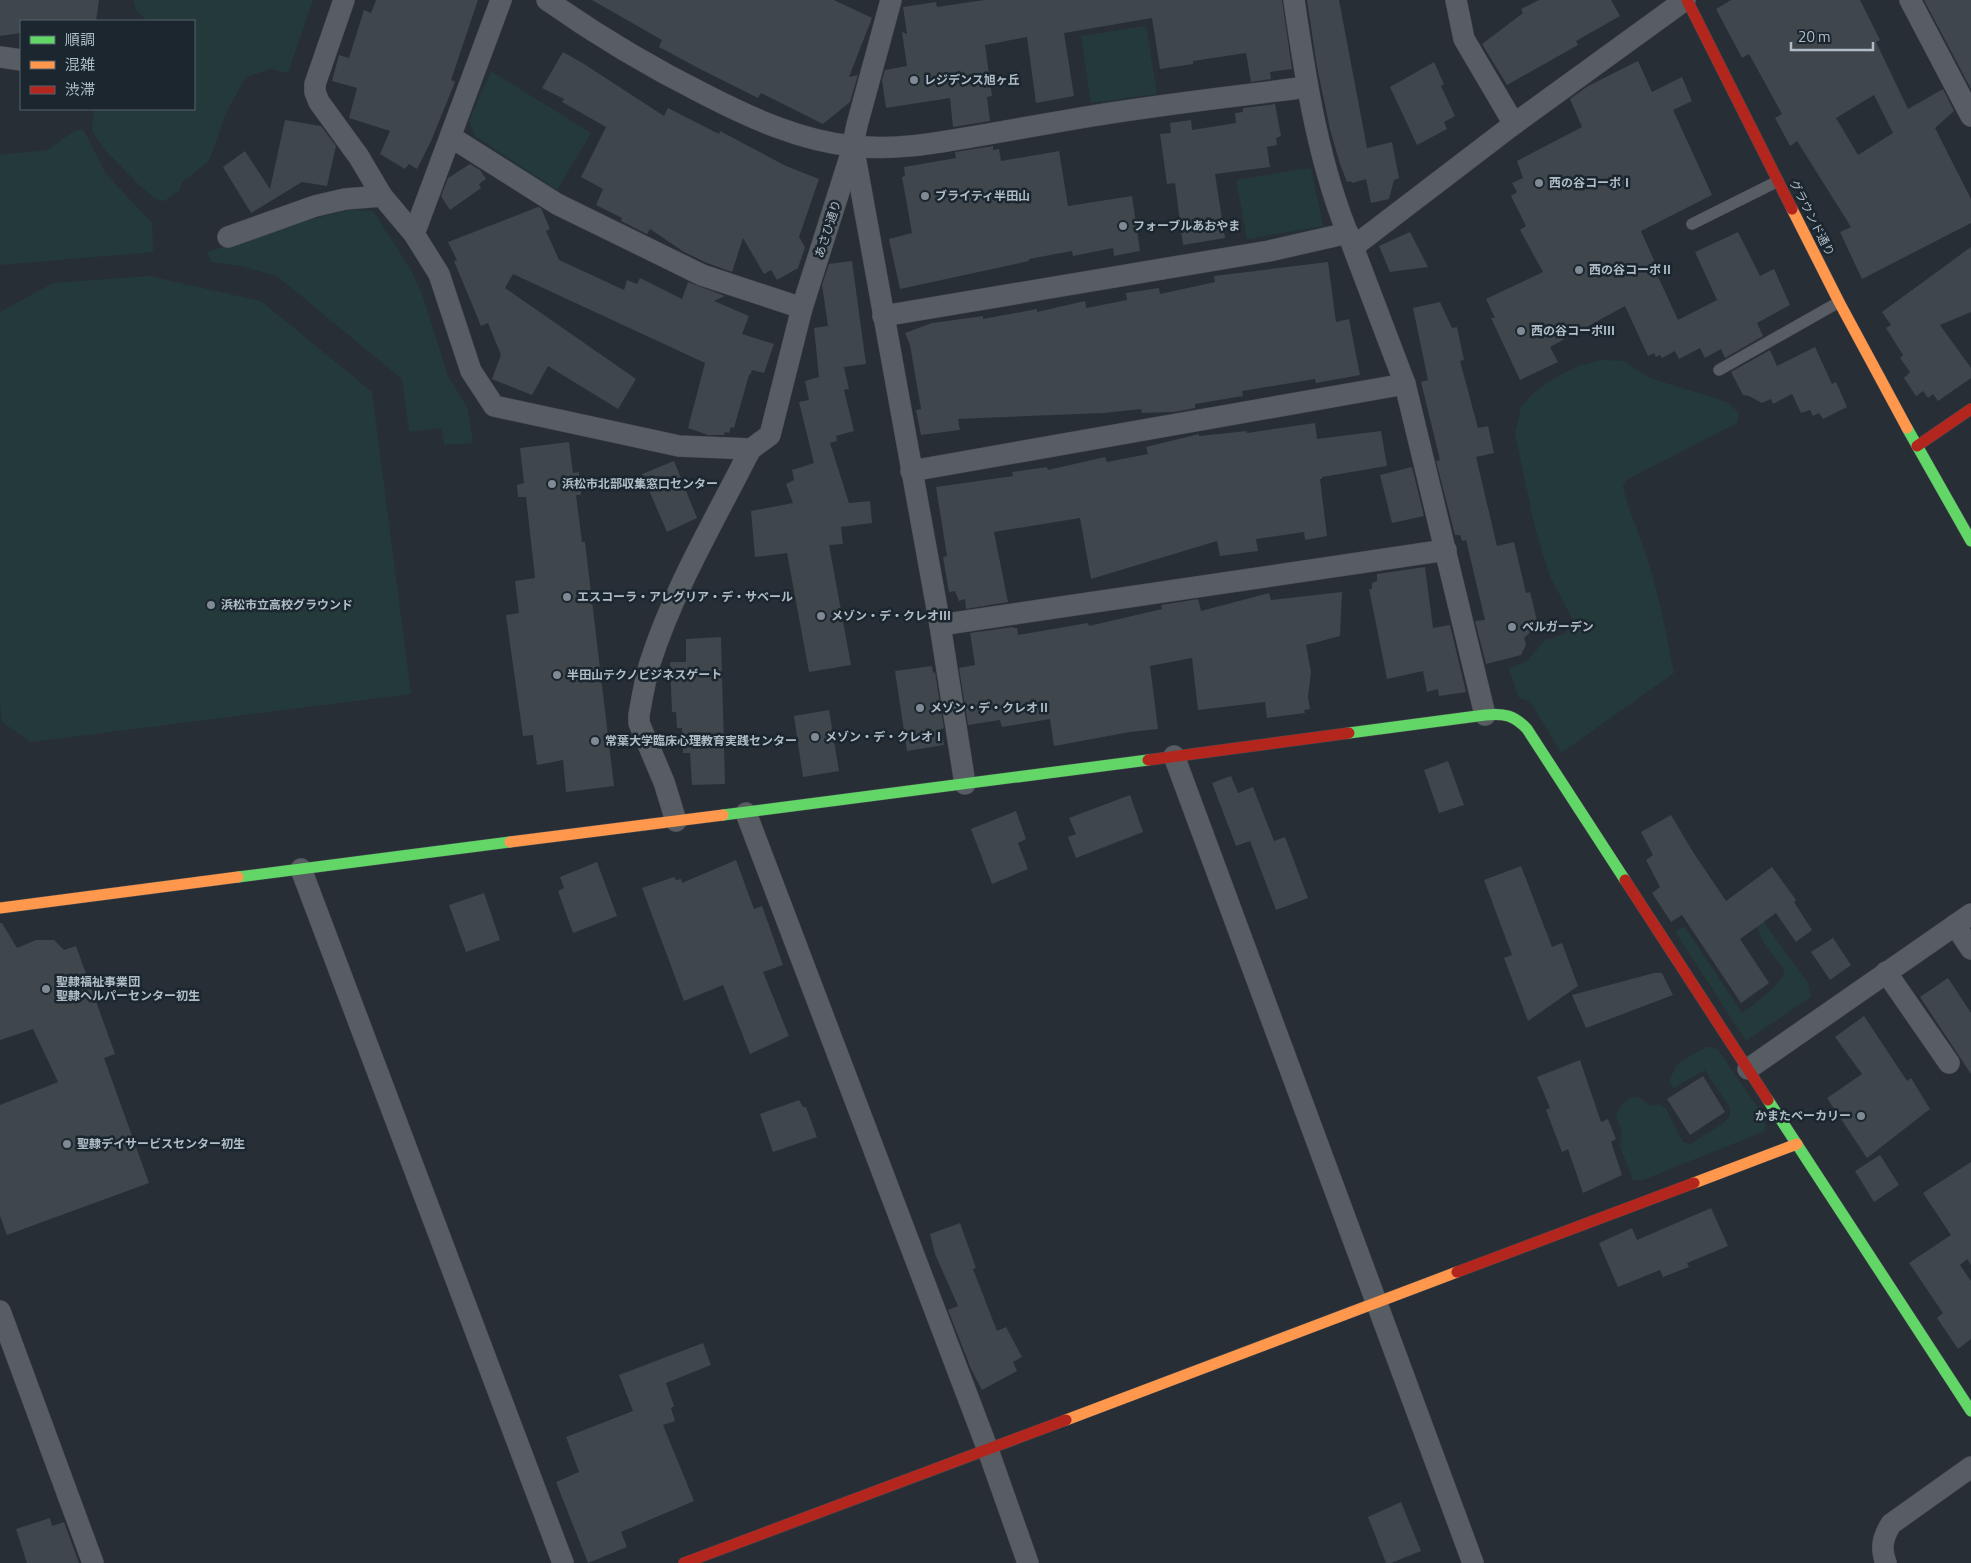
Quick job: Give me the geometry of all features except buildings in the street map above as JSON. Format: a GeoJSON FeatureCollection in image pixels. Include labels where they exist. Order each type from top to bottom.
{"type":"FeatureCollection","features":[{"type":"Feature","properties":{"kind":"street"},"geometry":{"type":"LineString","coordinates":[[344,0],[315,84],[315,92],[319,102],[359,157],[382,196],[414,234],[440,274],[471,371],[494,406],[679,446],[751,449],[670,612],[650,664],[640,707],[639,722],[664,782],[676,821]]}},
{"type":"Feature","properties":{"kind":"street"},"geometry":{"type":"LineString","coordinates":[[414,234],[501,0]]}},
{"type":"Feature","properties":{"kind":"street"},"geometry":{"type":"LineString","coordinates":[[547,0],[599,36],[719,102],[773,126],[825,142],[853,146],[884,148],[945,142],[1093,116],[1306,87]]}},
{"type":"Feature","properties":{"kind":"street","name":"あさひ通り"},"geometry":{"type":"LineString","coordinates":[[751,449],[770,434],[802,308],[853,146],[891,0]]}},
{"type":"Feature","properties":{"kind":"street"},"geometry":{"type":"LineString","coordinates":[[1294,0],[1306,87],[1327,170],[1350,240],[1405,384],[1485,715]]}},
{"type":"Feature","properties":{"kind":"street"},"geometry":{"type":"LineString","coordinates":[[1456,0],[1464,39],[1514,124]]}},
{"type":"Feature","properties":{"kind":"street"},"geometry":{"type":"LineString","coordinates":[[883,316],[1270,251],[1350,240],[1686,0]]}},
{"type":"Feature","properties":{"kind":"street","name":"グラウンド通り"},"geometry":{"type":"LineString","coordinates":[[1686,0],[1839,302],[1917,446],[1971,540]]}},
{"type":"Feature","properties":{"kind":"street"},"geometry":{"type":"LineString","coordinates":[[1910,0],[1971,116]]}},
{"type":"Feature","properties":{"kind":"street"},"geometry":{"type":"LineString","coordinates":[[0,57],[20,60]]}},
{"type":"Feature","properties":{"kind":"street"},"geometry":{"type":"LineString","coordinates":[[451,138],[557,204],[702,275],[802,308]]}},
{"type":"Feature","properties":{"kind":"street"},"geometry":{"type":"LineString","coordinates":[[853,146],[940,625],[965,784]]}},
{"type":"Feature","properties":{"kind":"street"},"geometry":{"type":"LineString","coordinates":[[228,237],[315,206],[345,199],[382,196]]}},
{"type":"Feature","properties":{"kind":"street"},"geometry":{"type":"LineString","coordinates":[[911,471],[1405,384]]}},
{"type":"Feature","properties":{"kind":"street"},"geometry":{"type":"LineString","coordinates":[[1917,446],[1971,409]]}},
{"type":"Feature","properties":{"kind":"street"},"geometry":{"type":"LineString","coordinates":[[940,625],[1446,550]]}},
{"type":"Feature","properties":{"kind":"street"},"geometry":{"type":"LineString","coordinates":[[0,908],[746,813],[1485,715],[1510,714],[1518,718],[1528,730],[1971,1411]]}},
{"type":"Feature","properties":{"kind":"street"},"geometry":{"type":"LineString","coordinates":[[1174,756],[1473,1563]]}},
{"type":"Feature","properties":{"kind":"street"},"geometry":{"type":"LineString","coordinates":[[746,813],[988,1450],[1028,1563]]}},
{"type":"Feature","properties":{"kind":"street"},"geometry":{"type":"LineString","coordinates":[[301,869],[562,1563]]}},
{"type":"Feature","properties":{"kind":"street"},"geometry":{"type":"LineString","coordinates":[[1748,1069],[1963,919],[1971,949]]}},
{"type":"Feature","properties":{"kind":"street"},"geometry":{"type":"LineString","coordinates":[[1886,972],[1949,1064]]}},
{"type":"Feature","properties":{"kind":"street"},"geometry":{"type":"LineString","coordinates":[[684,1563],[1797,1144]]}},
{"type":"Feature","properties":{"kind":"street"},"geometry":{"type":"LineString","coordinates":[[0,1311],[93,1563]]}},
{"type":"Feature","properties":{"kind":"street"},"geometry":{"type":"LineString","coordinates":[[1886,1563],[1882,1550],[1883,1536],[1890,1524],[1971,1467]]}},
{"type":"Feature","properties":{"kind":"lane"},"geometry":{"type":"LineString","coordinates":[[1692,224],[1778,181]]}},
{"type":"Feature","properties":{"kind":"lane"},"geometry":{"type":"LineString","coordinates":[[1719,370],[1839,302]]}},
{"type":"Feature","properties":{"kind":"green space"},"geometry":{"type":"Polygon","coordinates":[[[133,0],[313,0],[288,73],[271,69],[246,77],[226,113],[209,161],[181,183],[180,190],[164,201],[157,200],[138,184],[104,149],[92,131],[94,110],[195,110],[195,20],[146,20],[135,9],[133,0]]]}},
{"type":"Feature","properties":{"kind":"green space"},"geometry":{"type":"Polygon","coordinates":[[[1146,26],[1157,94],[1091,103],[1081,36],[1146,26]]]}},
{"type":"Feature","properties":{"kind":"green space"},"geometry":{"type":"Polygon","coordinates":[[[491,71],[591,133],[557,190],[475,136],[469,121],[491,71]]]}},
{"type":"Feature","properties":{"kind":"green space"},"geometry":{"type":"Polygon","coordinates":[[[83,129],[106,174],[152,223],[153,252],[0,265],[0,155],[48,150],[74,131],[83,129]]]}},
{"type":"Feature","properties":{"kind":"green space"},"geometry":{"type":"Polygon","coordinates":[[[1311,168],[1323,226],[1247,239],[1236,180],[1311,168]]]}},
{"type":"Feature","properties":{"kind":"green space"},"geometry":{"type":"Polygon","coordinates":[[[348,210],[373,211],[411,270],[422,294],[448,376],[467,407],[473,443],[444,445],[442,428],[409,432],[402,379],[277,276],[241,266],[211,262],[207,252],[305,221],[348,210]]]}},
{"type":"Feature","properties":{"kind":"green space","name":"浜松市立高校グラウンド"},"geometry":{"type":"Polygon","coordinates":[[[149,276],[261,301],[372,392],[411,694],[31,742],[2,722],[0,704],[0,312],[53,283],[149,276]]]}},
{"type":"Feature","properties":{"kind":"green space"},"geometry":{"type":"Polygon","coordinates":[[[1602,360],[1625,361],[1647,377],[1727,402],[1739,413],[1737,423],[1628,479],[1623,485],[1654,582],[1674,673],[1561,753],[1530,701],[1519,698],[1509,668],[1527,661],[1545,640],[1565,634],[1572,618],[1550,577],[1535,528],[1515,434],[1521,406],[1535,392],[1556,377],[1578,366],[1602,360]]]}},
{"type":"Feature","properties":{"kind":"green space"},"geometry":{"type":"Polygon","coordinates":[[[1763,921],[1808,983],[1811,997],[1746,1041],[1676,933],[1680,928],[1685,927],[1742,1013],[1771,990],[1785,971],[1763,942],[1755,924],[1763,921]]]}},
{"type":"Feature","properties":{"kind":"green space"},"geometry":{"type":"Polygon","coordinates":[[[1706,1047],[1713,1047],[1718,1050],[1763,1115],[1765,1131],[1643,1180],[1633,1180],[1620,1146],[1622,1132],[1616,1116],[1626,1100],[1634,1097],[1639,1098],[1650,1106],[1659,1104],[1666,1109],[1683,1142],[1691,1144],[1725,1122],[1730,1116],[1730,1108],[1705,1070],[1674,1088],[1669,1082],[1677,1064],[1706,1047]]]}},
{"type":"Feature","properties":{"kind":"traffic: fast"},"geometry":{"type":"LineString","coordinates":[[1907,428],[1971,541]]}},
{"type":"Feature","properties":{"kind":"traffic: fast"},"geometry":{"type":"LineString","coordinates":[[1349,733],[1485,715],[1498,714],[1513,718],[1527,729],[1625,880]]}},
{"type":"Feature","properties":{"kind":"traffic: fast"},"geometry":{"type":"LineString","coordinates":[[723,815],[1148,760]]}},
{"type":"Feature","properties":{"kind":"traffic: fast"},"geometry":{"type":"LineString","coordinates":[[238,877],[510,842]]}},
{"type":"Feature","properties":{"kind":"traffic: fast"},"geometry":{"type":"LineString","coordinates":[[1768,1100],[1971,1411]]}},
{"type":"Feature","properties":{"kind":"traffic: slow"},"geometry":{"type":"LineString","coordinates":[[1792,209],[1839,302],[1907,428]]}},
{"type":"Feature","properties":{"kind":"traffic: slow"},"geometry":{"type":"LineString","coordinates":[[510,842],[723,815]]}},
{"type":"Feature","properties":{"kind":"traffic: slow"},"geometry":{"type":"LineString","coordinates":[[0,908],[238,877]]}},
{"type":"Feature","properties":{"kind":"traffic: slow"},"geometry":{"type":"LineString","coordinates":[[1694,1183],[1797,1144]]}},
{"type":"Feature","properties":{"kind":"traffic: slow"},"geometry":{"type":"LineString","coordinates":[[1066,1420],[1457,1272]]}},
{"type":"Feature","properties":{"kind":"traffic: jam"},"geometry":{"type":"LineString","coordinates":[[1687,0],[1792,209]]}},
{"type":"Feature","properties":{"kind":"traffic: jam"},"geometry":{"type":"LineString","coordinates":[[1917,446],[1971,409]]}},
{"type":"Feature","properties":{"kind":"traffic: jam"},"geometry":{"type":"LineString","coordinates":[[1148,760],[1349,733]]}},
{"type":"Feature","properties":{"kind":"traffic: jam"},"geometry":{"type":"LineString","coordinates":[[1625,880],[1768,1100]]}},
{"type":"Feature","properties":{"kind":"traffic: jam"},"geometry":{"type":"LineString","coordinates":[[1457,1272],[1694,1183]]}},
{"type":"Feature","properties":{"kind":"traffic: jam"},"geometry":{"type":"LineString","coordinates":[[684,1563],[1066,1420]]}},
{"type":"Feature","properties":{"kind":"place","name":"レジデンス旭ヶ丘"},"geometry":{"type":"Point","coordinates":[914,80]}},
{"type":"Feature","properties":{"kind":"place","name":"西の谷コーポⅠ"},"geometry":{"type":"Point","coordinates":[1539,183]}},
{"type":"Feature","properties":{"kind":"place","name":"ブライティ半田山"},"geometry":{"type":"Point","coordinates":[925,196]}},
{"type":"Feature","properties":{"kind":"place","name":"フォーブルあおやま"},"geometry":{"type":"Point","coordinates":[1123,226]}},
{"type":"Feature","properties":{"kind":"place","name":"西の谷コーポⅡ"},"geometry":{"type":"Point","coordinates":[1579,270]}},
{"type":"Feature","properties":{"kind":"place","name":"西の谷コーポⅢ"},"geometry":{"type":"Point","coordinates":[1521,331]}},
{"type":"Feature","properties":{"kind":"place","name":"浜松市北部収集窓口センター"},"geometry":{"type":"Point","coordinates":[552,484]}},
{"type":"Feature","properties":{"kind":"place","name":"エスコーラ・アレグリア・デ・サベール"},"geometry":{"type":"Point","coordinates":[567,597]}},
{"type":"Feature","properties":{"kind":"place","name":"浜松市立高校グラウンド"},"geometry":{"type":"Point","coordinates":[211,605]}},
{"type":"Feature","properties":{"kind":"place","name":"メゾン・デ・クレオⅢ"},"geometry":{"type":"Point","coordinates":[821,616]}},
{"type":"Feature","properties":{"kind":"place","name":"ベルガーデン"},"geometry":{"type":"Point","coordinates":[1512,627]}},
{"type":"Feature","properties":{"kind":"place","name":"半田山テクノビジネスゲート"},"geometry":{"type":"Point","coordinates":[557,675]}},
{"type":"Feature","properties":{"kind":"place","name":"メゾン・デ・クレオⅡ"},"geometry":{"type":"Point","coordinates":[920,708]}},
{"type":"Feature","properties":{"kind":"place","name":"メゾン・デ・クレオⅠ"},"geometry":{"type":"Point","coordinates":[815,737]}},
{"type":"Feature","properties":{"kind":"place","name":"常葉大学臨床心理教育実践センター"},"geometry":{"type":"Point","coordinates":[595,741]}},
{"type":"Feature","properties":{"kind":"place","name":"聖隷福祉事業団 聖隷ヘルパーセンター初生"},"geometry":{"type":"Point","coordinates":[46,989]}},
{"type":"Feature","properties":{"kind":"place","name":"かまたベーカリー"},"geometry":{"type":"Point","coordinates":[1861,1116]}},
{"type":"Feature","properties":{"kind":"place","name":"聖隷デイサービスセンター初生"},"geometry":{"type":"Point","coordinates":[67,1144]}}]}
